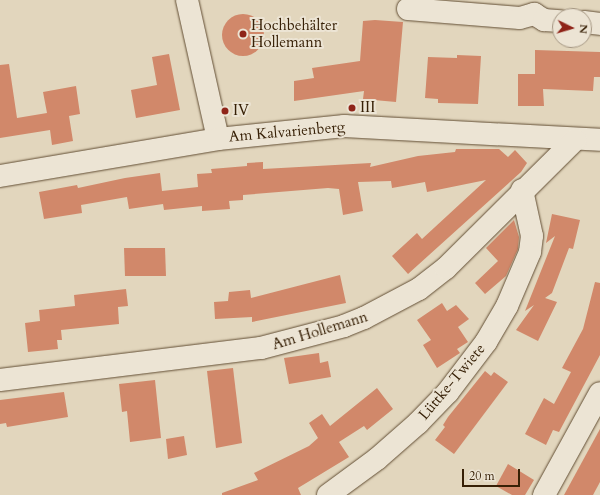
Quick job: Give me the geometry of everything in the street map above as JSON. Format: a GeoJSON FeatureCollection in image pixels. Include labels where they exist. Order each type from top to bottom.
{"type":"FeatureCollection","features":[{"type":"Feature","properties":{"kind":"street"},"geometry":{"type":"LineString","coordinates":[[187,0],[218,138]]}},
{"type":"Feature","properties":{"kind":"street"},"geometry":{"type":"LineString","coordinates":[[408,9],[520,18],[534,14],[544,20],[552,20]]}},
{"type":"Feature","properties":{"kind":"street","name":"Am Kalvarienberg"},"geometry":{"type":"LineString","coordinates":[[0,176],[218,138],[291,130],[364,126],[575,140],[600,140]]}},
{"type":"Feature","properties":{"kind":"street","name":"Am Hollemann"},"geometry":{"type":"LineString","coordinates":[[0,380],[260,348],[344,326],[385,309],[446,268],[479,238],[522,190],[575,140]]}},
{"type":"Feature","properties":{"kind":"street","name":"Lüttke-Twiete"},"geometry":{"type":"LineString","coordinates":[[328,495],[377,459],[418,423],[448,392],[488,338],[507,306],[530,252],[531,229],[522,190]]}},
{"type":"Feature","properties":{"kind":"street"},"geometry":{"type":"LineString","coordinates":[[544,495],[600,393]]}},
{"type":"Feature","properties":{"kind":"building","name":"Hochbehälter Hollemann"},"geometry":{"type":"Polygon","coordinates":[[[239,14],[247,14],[255,17],[261,23],[264,35],[261,47],[255,53],[247,56],[239,56],[231,53],[225,47],[222,39],[222,31],[225,23],[231,17],[239,14]]]}},
{"type":"Feature","properties":{"kind":"building"},"geometry":{"type":"Polygon","coordinates":[[[375,20],[403,22],[396,102],[363,99],[364,91],[294,101],[294,81],[314,78],[312,68],[360,61],[363,21],[375,20]]]}},
{"type":"Feature","properties":{"kind":"building"},"geometry":{"type":"Polygon","coordinates":[[[535,50],[600,52],[600,77],[594,77],[593,91],[543,89],[544,106],[518,106],[518,74],[535,74],[535,50]]]}},
{"type":"Feature","properties":{"kind":"building"},"geometry":{"type":"Polygon","coordinates":[[[169,54],[180,110],[136,118],[131,90],[157,85],[152,57],[169,54]]]}},
{"type":"Feature","properties":{"kind":"building"},"geometry":{"type":"Polygon","coordinates":[[[457,55],[481,56],[478,104],[438,103],[438,99],[425,98],[428,57],[457,58],[457,55]]]}},
{"type":"Feature","properties":{"kind":"building"},"geometry":{"type":"Polygon","coordinates":[[[9,64],[17,118],[47,113],[43,92],[76,86],[80,114],[69,116],[73,141],[52,145],[50,130],[0,138],[0,65],[9,64]]]}},
{"type":"Feature","properties":{"kind":"building"},"geometry":{"type":"Polygon","coordinates":[[[456,149],[499,149],[508,157],[515,150],[527,163],[521,172],[408,274],[392,256],[417,233],[422,239],[486,180],[427,192],[425,182],[392,188],[391,181],[358,182],[363,211],[343,215],[339,189],[328,188],[243,195],[243,200],[229,201],[230,209],[202,211],[202,206],[164,210],[163,204],[129,209],[127,197],[81,205],[82,213],[44,219],[39,192],[77,185],[78,188],[125,178],[160,173],[162,191],[198,187],[197,174],[212,173],[211,169],[247,166],[247,163],[263,162],[263,169],[371,163],[370,167],[418,156],[455,152],[456,149]]]}},
{"type":"Feature","properties":{"kind":"building"},"geometry":{"type":"Polygon","coordinates":[[[552,214],[580,220],[573,249],[569,248],[552,293],[545,298],[557,302],[538,341],[516,330],[534,305],[525,311],[555,236],[546,243],[552,214]]]}},
{"type":"Feature","properties":{"kind":"building"},"geometry":{"type":"Polygon","coordinates":[[[514,220],[519,237],[518,249],[506,276],[485,294],[475,283],[498,261],[486,248],[514,220]]]}},
{"type":"Feature","properties":{"kind":"building"},"geometry":{"type":"Polygon","coordinates":[[[124,248],[165,248],[166,276],[125,276],[124,248]]]}},
{"type":"Feature","properties":{"kind":"building"},"geometry":{"type":"Polygon","coordinates":[[[340,275],[346,303],[252,322],[252,317],[215,319],[214,302],[228,301],[229,292],[250,290],[251,298],[340,275]]]}},
{"type":"Feature","properties":{"kind":"building"},"geometry":{"type":"Polygon","coordinates":[[[595,282],[600,283],[600,355],[559,432],[553,430],[546,445],[525,434],[544,398],[554,404],[571,372],[562,368],[583,329],[595,282]]]}},
{"type":"Feature","properties":{"kind":"building"},"geometry":{"type":"Polygon","coordinates":[[[126,289],[128,306],[118,307],[119,324],[61,330],[62,340],[57,340],[58,349],[28,352],[25,323],[40,321],[39,310],[75,306],[74,295],[126,289]]]}},
{"type":"Feature","properties":{"kind":"building"},"geometry":{"type":"Polygon","coordinates":[[[442,303],[447,311],[456,305],[469,319],[458,327],[468,342],[457,349],[460,353],[437,368],[423,345],[431,340],[417,320],[442,303]]]}},
{"type":"Feature","properties":{"kind":"building"},"geometry":{"type":"Polygon","coordinates":[[[319,353],[320,363],[328,361],[331,377],[289,384],[284,358],[319,353]]]}},
{"type":"Feature","properties":{"kind":"building"},"geometry":{"type":"Polygon","coordinates":[[[233,368],[242,443],[216,448],[207,371],[233,368]]]}},
{"type":"Feature","properties":{"kind":"building"},"geometry":{"type":"Polygon","coordinates":[[[485,371],[491,376],[494,372],[508,382],[454,454],[435,440],[445,427],[443,425],[448,417],[485,371]]]}},
{"type":"Feature","properties":{"kind":"building"},"geometry":{"type":"Polygon","coordinates":[[[155,380],[161,438],[130,442],[127,411],[122,412],[119,384],[155,380]]]}},
{"type":"Feature","properties":{"kind":"building"},"geometry":{"type":"Polygon","coordinates":[[[377,388],[393,409],[367,430],[364,426],[339,442],[349,457],[298,488],[301,495],[222,495],[222,493],[258,480],[254,473],[309,446],[318,438],[309,423],[322,414],[330,426],[377,388]]]}},
{"type":"Feature","properties":{"kind":"building"},"geometry":{"type":"Polygon","coordinates":[[[64,392],[68,417],[7,427],[6,423],[0,424],[0,400],[64,392]]]}},
{"type":"Feature","properties":{"kind":"building"},"geometry":{"type":"Polygon","coordinates":[[[600,429],[600,482],[593,495],[564,495],[600,429]]]}},
{"type":"Feature","properties":{"kind":"building"},"geometry":{"type":"Polygon","coordinates":[[[184,436],[187,455],[168,459],[166,439],[184,436]]]}},
{"type":"Feature","properties":{"kind":"building"},"geometry":{"type":"Polygon","coordinates":[[[508,464],[534,480],[525,495],[512,495],[496,486],[508,464]]]}},
{"type":"Feature","properties":{"kind":"place","name":"Hochbehälter Hollemann"},"geometry":{"type":"Point","coordinates":[243,34]}},
{"type":"Feature","properties":{"kind":"place","name":"III"},"geometry":{"type":"Point","coordinates":[352,108]}},
{"type":"Feature","properties":{"kind":"place","name":"IV"},"geometry":{"type":"Point","coordinates":[225,111]}}]}
